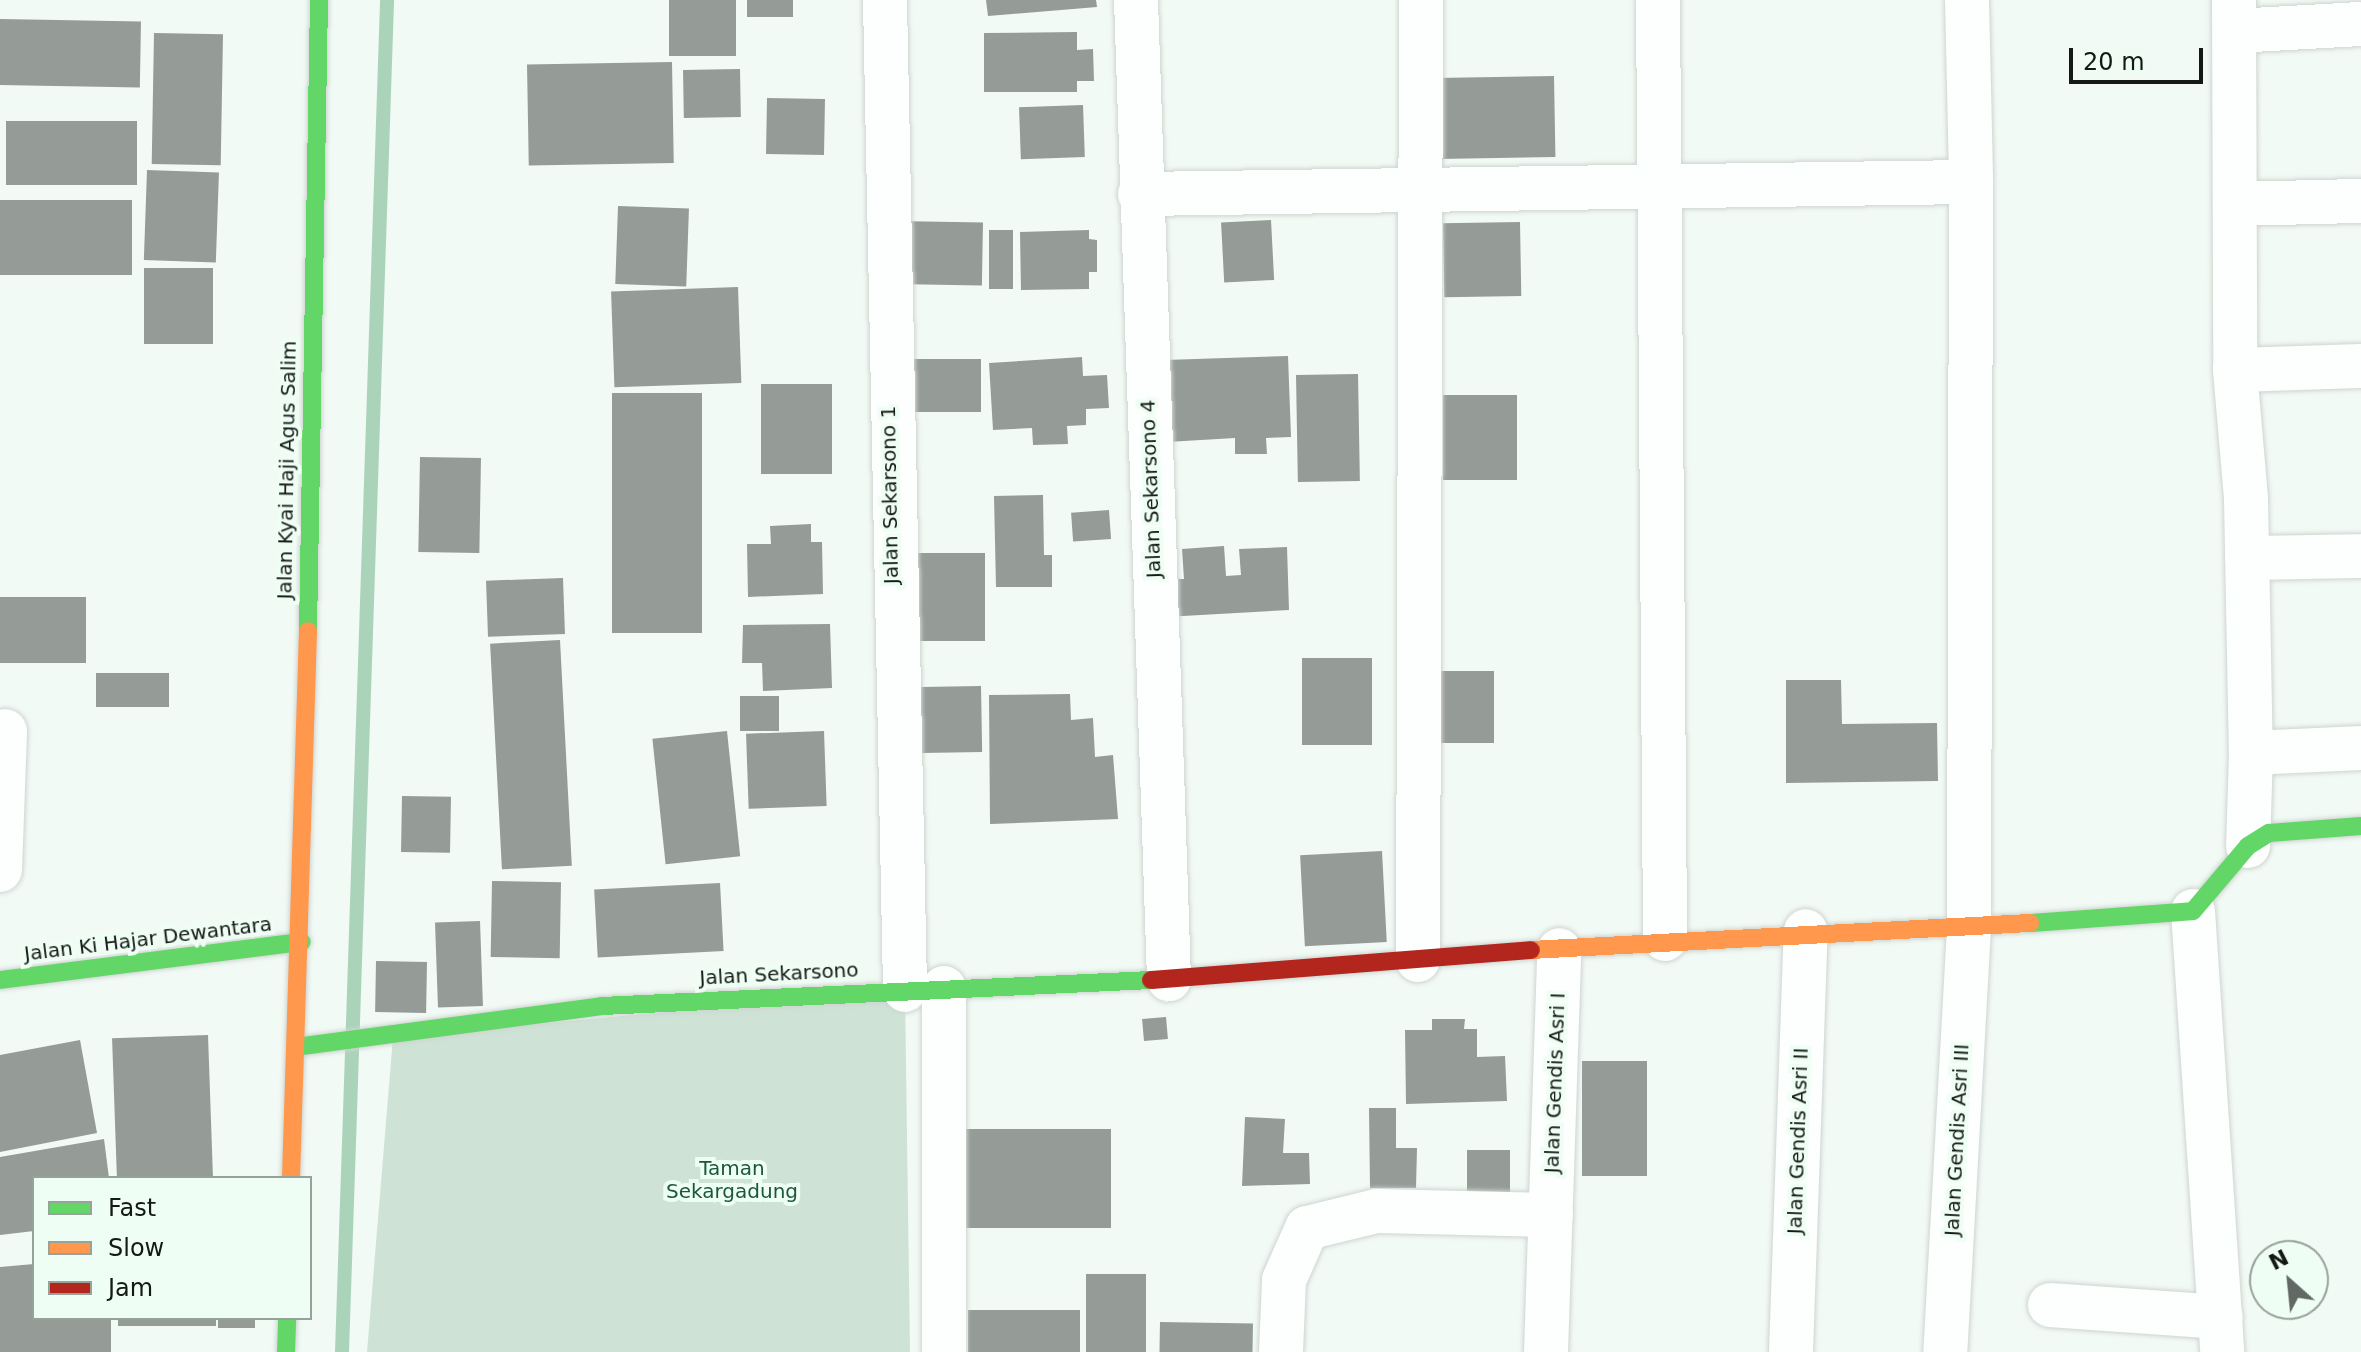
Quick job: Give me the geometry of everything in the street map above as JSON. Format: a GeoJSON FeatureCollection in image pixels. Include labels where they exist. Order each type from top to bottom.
{"type":"FeatureCollection","features":[{"type":"Feature","properties":{"kind":"street","name":"Jalan Kyai Haji Agus Salim"},"geometry":{"type":"LineString","coordinates":[[291,1176],[302,942],[319,0]]}},
{"type":"Feature","properties":{"kind":"street","name":"Jalan Sekarsono 1"},"geometry":{"type":"LineString","coordinates":[[885,0],[886,304],[944,1352]]}},
{"type":"Feature","properties":{"kind":"street","name":"Jalan Sekarsono 4"},"geometry":{"type":"LineString","coordinates":[[1136,0],[1140,194],[1169,979]]}},
{"type":"Feature","properties":{"kind":"street"},"geometry":{"type":"LineString","coordinates":[[1418,960],[1418,190],[1421,0]]}},
{"type":"Feature","properties":{"kind":"street"},"geometry":{"type":"LineString","coordinates":[[1658,0],[1665,939]]}},
{"type":"Feature","properties":{"kind":"street","name":"Jalan Gendis Asri III"},"geometry":{"type":"LineString","coordinates":[[1945,1352],[1969,928],[1971,182],[1967,0]]}},
{"type":"Feature","properties":{"kind":"street"},"geometry":{"type":"LineString","coordinates":[[2248,846],[2251,753],[2247,558],[2235,370],[2234,15],[2361,24]]}},
{"type":"Feature","properties":{"kind":"street"},"geometry":{"type":"LineString","coordinates":[[1140,194],[1971,182]]}},
{"type":"Feature","properties":{"kind":"street"},"geometry":{"type":"LineString","coordinates":[[2235,204],[2361,201]]}},
{"type":"Feature","properties":{"kind":"street"},"geometry":{"type":"LineString","coordinates":[[2235,370],[2361,366]]}},
{"type":"Feature","properties":{"kind":"street"},"geometry":{"type":"LineString","coordinates":[[2247,558],[2361,556]]}},
{"type":"Feature","properties":{"kind":"street"},"geometry":{"type":"LineString","coordinates":[[0,870],[5,731]]}},
{"type":"Feature","properties":{"kind":"street"},"geometry":{"type":"LineString","coordinates":[[2251,753],[2361,748]]}},
{"type":"Feature","properties":{"kind":"street"},"geometry":{"type":"LineString","coordinates":[[2050,1305],[2221,1335],[2193,911],[2248,846],[2269,833],[2361,826]]}},
{"type":"Feature","properties":{"kind":"street","name":"Jalan Sekarsono"},"geometry":{"type":"LineString","coordinates":[[296,1047],[393,1037],[602,1006],[1169,979],[1559,950],[1665,939],[1806,931],[1969,928],[2193,911]]}},
{"type":"Feature","properties":{"kind":"street","name":"Jalan Gendis Asri II"},"geometry":{"type":"LineString","coordinates":[[1791,1352],[1806,931]]}},
{"type":"Feature","properties":{"kind":"street","name":"Jalan Ki Hajar Dewantara"},"geometry":{"type":"LineString","coordinates":[[0,980],[302,942]]}},
{"type":"Feature","properties":{"kind":"street","name":"Jalan Gendis Asri I"},"geometry":{"type":"LineString","coordinates":[[1546,1352],[1559,950]]}},
{"type":"Feature","properties":{"kind":"street"},"geometry":{"type":"LineString","coordinates":[[1281,1352],[1284,1280],[1307,1228],[1377,1211],[1551,1215]]}},
{"type":"Feature","properties":{"kind":"street"},"geometry":{"type":"LineString","coordinates":[[286,1352],[287,1320]]}},
{"type":"Feature","properties":{"kind":"green space","name":"Taman Sekargadung"},"geometry":{"type":"Polygon","coordinates":[[[905,990],[910,1352],[367,1352],[393,1037],[905,990]]]}},
{"type":"Feature","properties":{"kind":"building"},"geometry":{"type":"Polygon","coordinates":[[[669,0],[736,0],[736,56],[669,56],[669,0]]]}},
{"type":"Feature","properties":{"kind":"building"},"geometry":{"type":"Polygon","coordinates":[[[747,0],[793,0],[793,17],[747,17],[747,0]]]}},
{"type":"Feature","properties":{"kind":"building"},"geometry":{"type":"Polygon","coordinates":[[[986,0],[1096,0],[1097,7],[988,16],[986,0]]]}},
{"type":"Feature","properties":{"kind":"building"},"geometry":{"type":"Polygon","coordinates":[[[0,19],[141,21],[140,87],[0,85],[0,19]]]}},
{"type":"Feature","properties":{"kind":"building"},"geometry":{"type":"Polygon","coordinates":[[[1077,32],[1077,50],[1093,49],[1094,81],[1077,81],[1077,92],[984,92],[984,33],[1077,32]]]}},
{"type":"Feature","properties":{"kind":"building"},"geometry":{"type":"Polygon","coordinates":[[[154,33],[223,34],[221,165],[152,164],[154,33]]]}},
{"type":"Feature","properties":{"kind":"building"},"geometry":{"type":"Polygon","coordinates":[[[672,62],[674,163],[529,166],[527,65],[672,62]]]}},
{"type":"Feature","properties":{"kind":"building"},"geometry":{"type":"Polygon","coordinates":[[[740,69],[741,117],[684,118],[683,70],[740,69]]]}},
{"type":"Feature","properties":{"kind":"building"},"geometry":{"type":"Polygon","coordinates":[[[1554,76],[1555,157],[1437,159],[1436,78],[1554,76]]]}},
{"type":"Feature","properties":{"kind":"building"},"geometry":{"type":"Polygon","coordinates":[[[767,98],[825,99],[824,155],[766,154],[767,98]]]}},
{"type":"Feature","properties":{"kind":"building"},"geometry":{"type":"Polygon","coordinates":[[[1083,105],[1085,157],[1021,159],[1019,107],[1083,105]]]}},
{"type":"Feature","properties":{"kind":"building"},"geometry":{"type":"Polygon","coordinates":[[[6,121],[137,121],[137,185],[6,185],[6,121]]]}},
{"type":"Feature","properties":{"kind":"building"},"geometry":{"type":"Polygon","coordinates":[[[147,170],[219,173],[216,262],[144,260],[147,170]]]}},
{"type":"Feature","properties":{"kind":"building"},"geometry":{"type":"Polygon","coordinates":[[[0,200],[132,200],[132,275],[0,275],[0,200]]]}},
{"type":"Feature","properties":{"kind":"building"},"geometry":{"type":"Polygon","coordinates":[[[618,206],[689,208],[686,286],[615,284],[618,206]]]}},
{"type":"Feature","properties":{"kind":"building"},"geometry":{"type":"Polygon","coordinates":[[[1271,220],[1274,280],[1224,283],[1221,223],[1271,220]]]}},
{"type":"Feature","properties":{"kind":"building"},"geometry":{"type":"Polygon","coordinates":[[[896,221],[983,223],[982,286],[895,284],[896,221]]]}},
{"type":"Feature","properties":{"kind":"building"},"geometry":{"type":"Polygon","coordinates":[[[1520,222],[1521,296],[1444,297],[1443,223],[1520,222]]]}},
{"type":"Feature","properties":{"kind":"building"},"geometry":{"type":"Polygon","coordinates":[[[989,230],[1013,230],[1013,289],[989,289],[989,230]]]}},
{"type":"Feature","properties":{"kind":"building"},"geometry":{"type":"Polygon","coordinates":[[[1089,230],[1089,239],[1097,240],[1097,272],[1089,272],[1089,289],[1021,290],[1020,232],[1089,230]]]}},
{"type":"Feature","properties":{"kind":"building"},"geometry":{"type":"Polygon","coordinates":[[[144,268],[213,268],[213,344],[144,344],[144,268]]]}},
{"type":"Feature","properties":{"kind":"building"},"geometry":{"type":"Polygon","coordinates":[[[738,287],[741,383],[614,387],[611,291],[738,287]]]}},
{"type":"Feature","properties":{"kind":"building"},"geometry":{"type":"Polygon","coordinates":[[[1288,356],[1291,437],[1266,438],[1267,454],[1235,454],[1235,438],[1167,442],[1165,360],[1288,356]]]}},
{"type":"Feature","properties":{"kind":"building"},"geometry":{"type":"Polygon","coordinates":[[[1082,357],[1083,376],[1107,375],[1109,408],[1086,409],[1086,425],[1067,426],[1068,444],[1033,445],[1032,428],[993,430],[989,363],[1082,357]]]}},
{"type":"Feature","properties":{"kind":"building"},"geometry":{"type":"Polygon","coordinates":[[[907,359],[981,359],[981,412],[907,412],[907,359]]]}},
{"type":"Feature","properties":{"kind":"building"},"geometry":{"type":"Polygon","coordinates":[[[1358,374],[1360,481],[1298,482],[1296,375],[1358,374]]]}},
{"type":"Feature","properties":{"kind":"building"},"geometry":{"type":"Polygon","coordinates":[[[761,384],[832,384],[832,474],[761,474],[761,384]]]}},
{"type":"Feature","properties":{"kind":"building"},"geometry":{"type":"Polygon","coordinates":[[[612,393],[702,393],[702,633],[612,633],[612,393]]]}},
{"type":"Feature","properties":{"kind":"building"},"geometry":{"type":"Polygon","coordinates":[[[1443,395],[1517,395],[1517,480],[1443,480],[1443,395]]]}},
{"type":"Feature","properties":{"kind":"building"},"geometry":{"type":"Polygon","coordinates":[[[420,457],[481,458],[479,553],[418,552],[420,457]]]}},
{"type":"Feature","properties":{"kind":"building"},"geometry":{"type":"Polygon","coordinates":[[[1043,495],[1044,555],[1052,555],[1052,587],[996,587],[994,496],[1043,495]]]}},
{"type":"Feature","properties":{"kind":"building"},"geometry":{"type":"Polygon","coordinates":[[[1109,510],[1111,539],[1073,542],[1071,513],[1109,510]]]}},
{"type":"Feature","properties":{"kind":"building"},"geometry":{"type":"Polygon","coordinates":[[[811,524],[811,542],[822,542],[823,594],[748,597],[747,544],[771,544],[770,526],[811,524]]]}},
{"type":"Feature","properties":{"kind":"building"},"geometry":{"type":"Polygon","coordinates":[[[1224,546],[1226,576],[1241,575],[1239,549],[1287,547],[1289,610],[1165,617],[1174,579],[1184,579],[1182,549],[1224,546]]]}},
{"type":"Feature","properties":{"kind":"building"},"geometry":{"type":"Polygon","coordinates":[[[908,553],[985,553],[985,641],[908,641],[908,553]]]}},
{"type":"Feature","properties":{"kind":"building"},"geometry":{"type":"Polygon","coordinates":[[[563,578],[565,634],[488,637],[486,581],[563,578]]]}},
{"type":"Feature","properties":{"kind":"building"},"geometry":{"type":"Polygon","coordinates":[[[0,597],[86,597],[86,663],[0,663],[0,597]]]}},
{"type":"Feature","properties":{"kind":"building"},"geometry":{"type":"Polygon","coordinates":[[[830,624],[832,688],[763,691],[762,663],[742,663],[743,625],[830,624]]]}},
{"type":"Feature","properties":{"kind":"building"},"geometry":{"type":"Polygon","coordinates":[[[560,640],[572,866],[502,869],[490,644],[560,640]]]}},
{"type":"Feature","properties":{"kind":"building"},"geometry":{"type":"Polygon","coordinates":[[[1302,658],[1372,658],[1372,745],[1302,745],[1302,658]]]}},
{"type":"Feature","properties":{"kind":"building"},"geometry":{"type":"Polygon","coordinates":[[[1435,671],[1494,671],[1494,743],[1435,743],[1435,671]]]}},
{"type":"Feature","properties":{"kind":"building"},"geometry":{"type":"Polygon","coordinates":[[[96,673],[169,673],[169,707],[96,707],[96,673]]]}},
{"type":"Feature","properties":{"kind":"building"},"geometry":{"type":"Polygon","coordinates":[[[1786,680],[1841,680],[1842,724],[1937,723],[1938,781],[1786,783],[1786,680]]]}},
{"type":"Feature","properties":{"kind":"building"},"geometry":{"type":"Polygon","coordinates":[[[981,686],[982,752],[907,753],[906,687],[981,686]]]}},
{"type":"Feature","properties":{"kind":"building"},"geometry":{"type":"Polygon","coordinates":[[[1070,694],[1071,720],[1093,718],[1095,757],[1113,755],[1118,819],[990,824],[989,695],[1070,694]]]}},
{"type":"Feature","properties":{"kind":"building"},"geometry":{"type":"Polygon","coordinates":[[[740,696],[779,696],[779,731],[740,731],[740,696]]]}},
{"type":"Feature","properties":{"kind":"building"},"geometry":{"type":"Polygon","coordinates":[[[727,731],[740,856],[666,864],[652,739],[727,731]]]}},
{"type":"Feature","properties":{"kind":"building"},"geometry":{"type":"Polygon","coordinates":[[[824,731],[827,806],[749,809],[746,734],[824,731]]]}},
{"type":"Feature","properties":{"kind":"building"},"geometry":{"type":"Polygon","coordinates":[[[402,796],[451,797],[450,853],[401,852],[402,796]]]}},
{"type":"Feature","properties":{"kind":"building"},"geometry":{"type":"Polygon","coordinates":[[[1382,851],[1387,942],[1305,946],[1300,855],[1382,851]]]}},
{"type":"Feature","properties":{"kind":"building"},"geometry":{"type":"Polygon","coordinates":[[[492,881],[561,882],[560,958],[491,957],[492,881]]]}},
{"type":"Feature","properties":{"kind":"building"},"geometry":{"type":"Polygon","coordinates":[[[720,883],[724,951],[598,958],[594,890],[720,883]]]}},
{"type":"Feature","properties":{"kind":"building"},"geometry":{"type":"Polygon","coordinates":[[[480,921],[483,1006],[438,1008],[435,923],[480,921]]]}},
{"type":"Feature","properties":{"kind":"building"},"geometry":{"type":"Polygon","coordinates":[[[376,961],[427,962],[426,1013],[375,1012],[376,961]]]}},
{"type":"Feature","properties":{"kind":"building"},"geometry":{"type":"Polygon","coordinates":[[[1166,1017],[1168,1039],[1144,1041],[1142,1019],[1166,1017]]]}},
{"type":"Feature","properties":{"kind":"building"},"geometry":{"type":"Polygon","coordinates":[[[1432,1019],[1465,1019],[1464,1029],[1477,1029],[1477,1057],[1505,1056],[1507,1101],[1406,1104],[1405,1030],[1432,1030],[1432,1019]]]}},
{"type":"Feature","properties":{"kind":"building"},"geometry":{"type":"Polygon","coordinates":[[[208,1035],[213,1176],[117,1176],[112,1038],[208,1035]]]}},
{"type":"Feature","properties":{"kind":"building"},"geometry":{"type":"Polygon","coordinates":[[[80,1040],[97,1133],[0,1152],[0,1055],[80,1040]]]}},
{"type":"Feature","properties":{"kind":"building"},"geometry":{"type":"Polygon","coordinates":[[[1582,1061],[1647,1061],[1647,1176],[1582,1176],[1582,1061]]]}},
{"type":"Feature","properties":{"kind":"building"},"geometry":{"type":"Polygon","coordinates":[[[1369,1108],[1396,1108],[1396,1148],[1417,1148],[1416,1188],[1370,1188],[1369,1108]]]}},
{"type":"Feature","properties":{"kind":"building"},"geometry":{"type":"Polygon","coordinates":[[[1245,1117],[1285,1119],[1283,1153],[1309,1153],[1310,1184],[1242,1186],[1245,1117]]]}},
{"type":"Feature","properties":{"kind":"building"},"geometry":{"type":"Polygon","coordinates":[[[957,1129],[1111,1129],[1111,1228],[957,1228],[957,1129]]]}},
{"type":"Feature","properties":{"kind":"building"},"geometry":{"type":"Polygon","coordinates":[[[104,1139],[109,1176],[32,1176],[32,1231],[0,1235],[0,1157],[104,1139]]]}},
{"type":"Feature","properties":{"kind":"building"},"geometry":{"type":"Polygon","coordinates":[[[1467,1150],[1510,1150],[1510,1196],[1467,1196],[1467,1150]]]}},
{"type":"Feature","properties":{"kind":"building"},"geometry":{"type":"Polygon","coordinates":[[[32,1264],[32,1320],[111,1320],[111,1352],[0,1352],[0,1267],[32,1264]]]}},
{"type":"Feature","properties":{"kind":"building"},"geometry":{"type":"Polygon","coordinates":[[[1086,1274],[1146,1274],[1146,1352],[1086,1352],[1086,1274]]]}},
{"type":"Feature","properties":{"kind":"building"},"geometry":{"type":"Polygon","coordinates":[[[968,1310],[1080,1310],[1080,1352],[968,1352],[968,1310]]]}},
{"type":"Feature","properties":{"kind":"building"},"geometry":{"type":"Polygon","coordinates":[[[118,1320],[216,1320],[216,1326],[118,1326],[118,1320]]]}},
{"type":"Feature","properties":{"kind":"building"},"geometry":{"type":"Polygon","coordinates":[[[218,1320],[255,1320],[255,1328],[218,1328],[218,1320]]]}},
{"type":"Feature","properties":{"kind":"building"},"geometry":{"type":"Polygon","coordinates":[[[1160,1322],[1253,1324],[1252,1352],[1159,1352],[1160,1322]]]}},
{"type":"Feature","properties":{"kind":"waterway"},"geometry":{"type":"LineString","coordinates":[[342,1352],[387,0]]}},
{"type":"Feature","properties":{"kind":"traffic: fast"},"geometry":{"type":"LineString","coordinates":[[308,631],[319,0]]}},
{"type":"Feature","properties":{"kind":"traffic: fast"},"geometry":{"type":"LineString","coordinates":[[2030,923],[2193,911],[2248,846],[2269,833],[2361,826]]}},
{"type":"Feature","properties":{"kind":"traffic: fast"},"geometry":{"type":"LineString","coordinates":[[0,980],[302,942]]}},
{"type":"Feature","properties":{"kind":"traffic: fast"},"geometry":{"type":"LineString","coordinates":[[296,1047],[602,1006],[1151,980]]}},
{"type":"Feature","properties":{"kind":"traffic: fast"},"geometry":{"type":"LineString","coordinates":[[286,1352],[287,1320]]}},
{"type":"Feature","properties":{"kind":"traffic: slow"},"geometry":{"type":"LineString","coordinates":[[291,1176],[308,631]]}},
{"type":"Feature","properties":{"kind":"traffic: slow"},"geometry":{"type":"LineString","coordinates":[[1531,950],[2030,923]]}},
{"type":"Feature","properties":{"kind":"traffic: jam"},"geometry":{"type":"LineString","coordinates":[[1151,980],[1531,950]]}}]}
